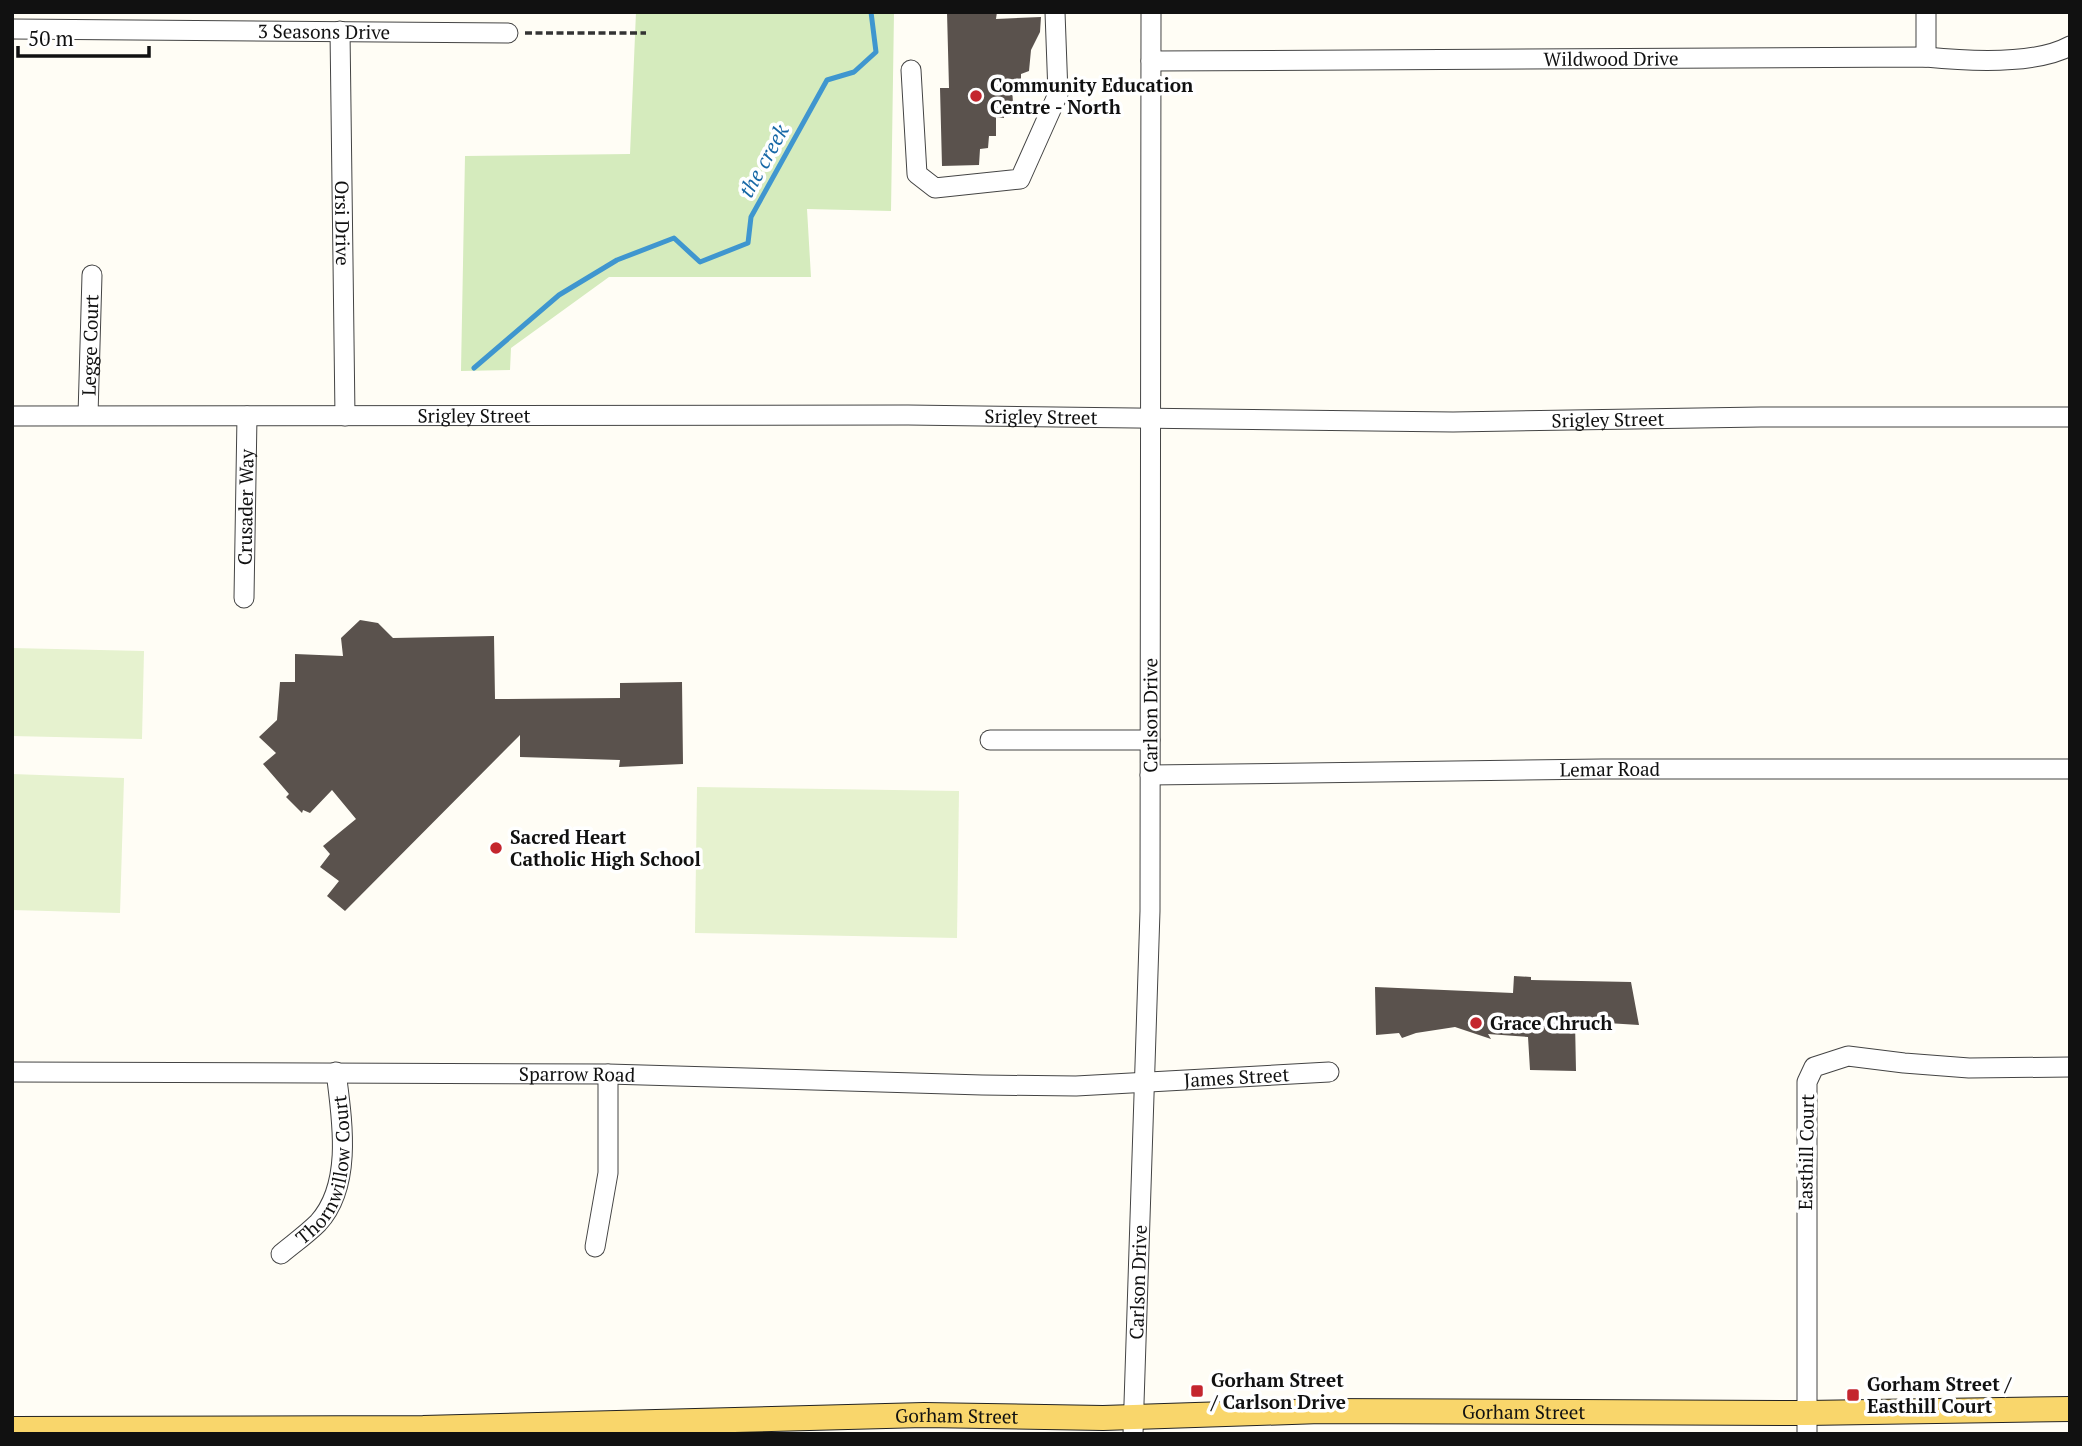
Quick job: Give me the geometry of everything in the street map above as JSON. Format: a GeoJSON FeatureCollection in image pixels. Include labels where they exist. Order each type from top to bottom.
{"type":"FeatureCollection","features":[{"type":"Feature","properties":{"kind":"main road","name":"Gorham Street"},"geometry":{"type":"LineString","coordinates":[[12,1429],[423,1431],[924,1415],[1133,1425],[1321,1411],[1807,1423],[2070,1409]]}},
{"type":"Feature","properties":{"kind":"street"},"geometry":{"type":"LineString","coordinates":[[911,71],[917,174],[935,188],[1020,179],[1058,94],[1055,12]]}},
{"type":"Feature","properties":{"kind":"street","name":"Carlson Drive"},"geometry":{"type":"LineString","coordinates":[[1133,1425],[1150,911],[1151,12]]}},
{"type":"Feature","properties":{"kind":"street"},"geometry":{"type":"LineString","coordinates":[[1926,12],[1926,57]]}},
{"type":"Feature","properties":{"kind":"street","name":"3 Seasons Drive"},"geometry":{"type":"LineString","coordinates":[[12,29],[508,33]]}},
{"type":"Feature","properties":{"kind":"street","name":"Orsi Drive"},"geometry":{"type":"LineString","coordinates":[[341,31],[345,416]]}},
{"type":"Feature","properties":{"kind":"street","name":"Wildwood Drive"},"geometry":{"type":"LineString","coordinates":[[1151,61],[1926,57],[1977,62],[2056,54],[2070,46]]}},
{"type":"Feature","properties":{"kind":"street","name":"Legge Court"},"geometry":{"type":"LineString","coordinates":[[88,415],[92,275]]}},
{"type":"Feature","properties":{"kind":"street","name":"Srigley Street"},"geometry":{"type":"LineString","coordinates":[[12,416],[500,414],[1151,417],[1453,422],[1761,417],[2070,417]]}},
{"type":"Feature","properties":{"kind":"street","name":"Crusader Way"},"geometry":{"type":"LineString","coordinates":[[244,598],[247,416]]}},
{"type":"Feature","properties":{"kind":"street"},"geometry":{"type":"LineString","coordinates":[[990,740],[1150,740]]}},
{"type":"Feature","properties":{"kind":"street","name":"Lemar Road"},"geometry":{"type":"LineString","coordinates":[[1150,775],[1602,769],[2070,769]]}},
{"type":"Feature","properties":{"kind":"street","name":"Easthill Court"},"geometry":{"type":"LineString","coordinates":[[1807,1423],[1807,1082],[1814,1067],[1848,1056],[1969,1068],[2070,1067]]}},
{"type":"Feature","properties":{"kind":"street","name":"Sparrow Road"},"geometry":{"type":"LineString","coordinates":[[12,1072],[608,1074],[982,1085],[1076,1086],[1143,1083]]}},
{"type":"Feature","properties":{"kind":"street","name":"Thornwillow Court"},"geometry":{"type":"LineString","coordinates":[[281,1254],[319,1222],[336,1195],[341,1163],[337,1072]]}},
{"type":"Feature","properties":{"kind":"street","name":"James Street"},"geometry":{"type":"LineString","coordinates":[[1143,1083],[1329,1072]]}},
{"type":"Feature","properties":{"kind":"street"},"geometry":{"type":"LineString","coordinates":[[595,1247],[608,1173],[608,1074]]}},
{"type":"Feature","properties":{"kind":"path"},"geometry":{"type":"LineString","coordinates":[[508,33],[646,33]]}},
{"type":"Feature","properties":{"kind":"green space"},"geometry":{"type":"Polygon","coordinates":[[[636,12],[894,12],[891,211],[807,209],[811,277],[609,277],[511,348],[510,370],[461,371],[465,156],[630,154],[636,12]]]}},
{"type":"Feature","properties":{"kind":"green space"},"geometry":{"type":"Polygon","coordinates":[[[12,648],[144,651],[142,739],[12,736],[12,648]]]}},
{"type":"Feature","properties":{"kind":"green space"},"geometry":{"type":"Polygon","coordinates":[[[12,774],[124,778],[120,913],[12,910],[12,774]]]}},
{"type":"Feature","properties":{"kind":"green space"},"geometry":{"type":"Polygon","coordinates":[[[697,787],[959,791],[957,938],[695,933],[697,787]]]}},
{"type":"Feature","properties":{"kind":"building","name":"Community Education Centre - North"},"geometry":{"type":"Polygon","coordinates":[[[947,12],[997,12],[996,19],[1041,17],[1040,32],[1031,50],[1029,71],[1021,74],[1021,87],[1012,88],[1013,103],[1004,103],[1004,118],[996,117],[996,136],[989,136],[988,148],[980,149],[979,165],[942,166],[940,88],[949,88],[947,12]]]}},
{"type":"Feature","properties":{"kind":"building"},"geometry":{"type":"Polygon","coordinates":[[[360,620],[378,623],[393,638],[494,636],[495,699],[620,698],[620,683],[682,682],[683,764],[619,767],[620,760],[520,757],[520,735],[345,911],[327,896],[339,881],[320,867],[330,854],[323,846],[356,819],[332,790],[310,813],[303,810],[302,813],[286,797],[289,794],[263,764],[276,753],[259,737],[277,720],[280,682],[295,682],[295,654],[343,656],[341,638],[360,620]]]}},
{"type":"Feature","properties":{"kind":"building","name":"Grace Chruch"},"geometry":{"type":"Polygon","coordinates":[[[1514,976],[1531,977],[1531,980],[1631,982],[1639,1025],[1575,1021],[1576,1071],[1530,1070],[1528,1037],[1488,1034],[1491,1039],[1455,1027],[1402,1038],[1399,1033],[1376,1035],[1375,987],[1513,993],[1514,976]]]}},
{"type":"Feature","properties":{"kind":"waterway","name":"the creek"},"geometry":{"type":"LineString","coordinates":[[474,368],[559,295],[617,260],[674,238],[700,262],[748,243],[751,217],[827,80],[854,72],[876,52],[871,12]]}},
{"type":"Feature","properties":{"kind":"place","name":"Community Education Centre - North"},"geometry":{"type":"Point","coordinates":[976,96]}},
{"type":"Feature","properties":{"kind":"place","name":"Sacred Heart Catholic High School"},"geometry":{"type":"Point","coordinates":[496,848]}},
{"type":"Feature","properties":{"kind":"place","name":"Grace Chruch"},"geometry":{"type":"Point","coordinates":[1476,1023]}},
{"type":"Feature","properties":{"kind":"place","name":"Gorham Street / Carlson Drive"},"geometry":{"type":"Point","coordinates":[1197,1391]}},
{"type":"Feature","properties":{"kind":"place","name":"Gorham Street / Easthill Court"},"geometry":{"type":"Point","coordinates":[1853,1395]}}]}
